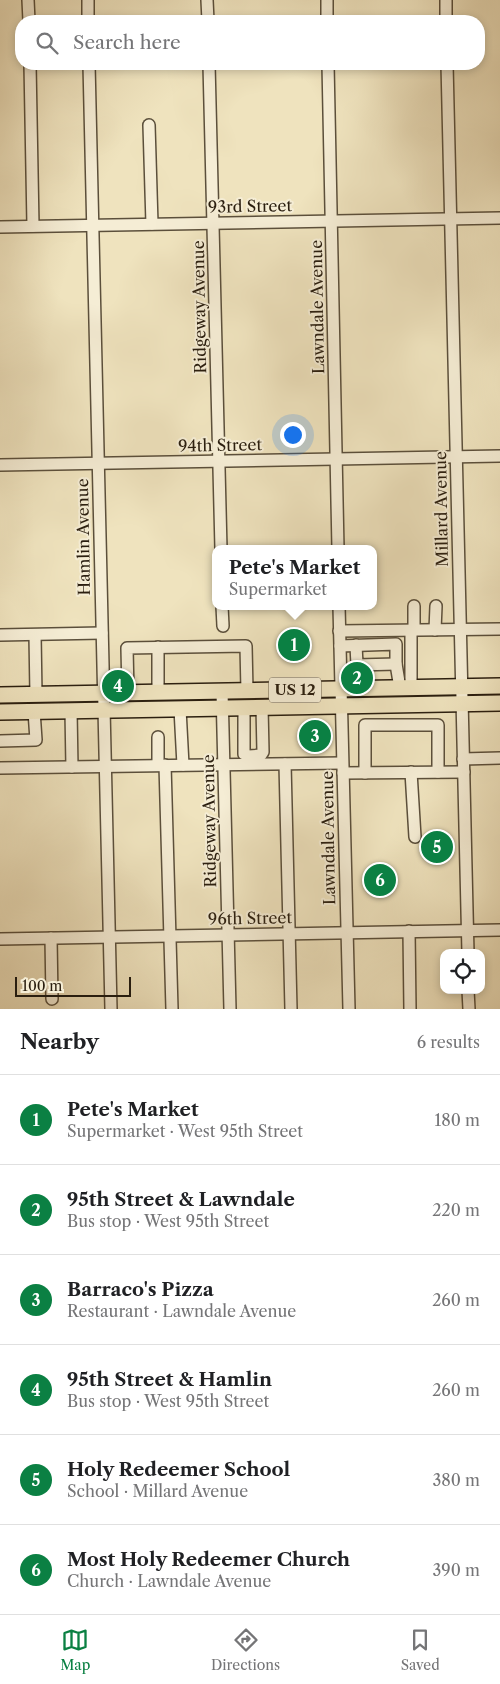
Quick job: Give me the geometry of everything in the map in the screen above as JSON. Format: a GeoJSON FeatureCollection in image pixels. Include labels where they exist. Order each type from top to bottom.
{"type":"FeatureCollection","features":[{"type":"Feature","properties":{"kind":"main road","name":"US 12"},"geometry":{"type":"LineString","coordinates":[[0,696],[500,686]]}},
{"type":"Feature","properties":{"kind":"main road","name":"US 12"},"geometry":{"type":"LineString","coordinates":[[0,712],[500,703]]}},
{"type":"Feature","properties":{"kind":"street"},"geometry":{"type":"LineString","coordinates":[[28,0],[29,15]]}},
{"type":"Feature","properties":{"kind":"street"},"geometry":{"type":"LineString","coordinates":[[88,0],[88,15]]}},
{"type":"Feature","properties":{"kind":"street"},"geometry":{"type":"LineString","coordinates":[[208,0],[208,15]]}},
{"type":"Feature","properties":{"kind":"street"},"geometry":{"type":"LineString","coordinates":[[327,0],[327,15]]}},
{"type":"Feature","properties":{"kind":"street"},"geometry":{"type":"LineString","coordinates":[[446,0],[446,15]]}},
{"type":"Feature","properties":{"kind":"street"},"geometry":{"type":"LineString","coordinates":[[30,70],[33,226]]}},
{"type":"Feature","properties":{"kind":"street","name":"Hamlin Avenue"},"geometry":{"type":"LineString","coordinates":[[89,70],[111,1009]]}},
{"type":"Feature","properties":{"kind":"street","name":"Ridgeway Avenue"},"geometry":{"type":"LineString","coordinates":[[209,70],[221,545]]}},
{"type":"Feature","properties":{"kind":"street","name":"Lawndale Avenue"},"geometry":{"type":"LineString","coordinates":[[328,70],[338,545]]}},
{"type":"Feature","properties":{"kind":"street","name":"Millard Avenue"},"geometry":{"type":"LineString","coordinates":[[447,70],[468,949]]}},
{"type":"Feature","properties":{"kind":"street"},"geometry":{"type":"LineString","coordinates":[[149,125],[152,224]]}},
{"type":"Feature","properties":{"kind":"street","name":"93rd Street"},"geometry":{"type":"LineString","coordinates":[[0,227],[500,218]]}},
{"type":"Feature","properties":{"kind":"street","name":"94th Street"},"geometry":{"type":"LineString","coordinates":[[0,465],[500,456]]}},
{"type":"Feature","properties":{"kind":"street"},"geometry":{"type":"LineString","coordinates":[[406,688],[414,606]]}},
{"type":"Feature","properties":{"kind":"street"},"geometry":{"type":"LineString","coordinates":[[436,606],[436,630]]}},
{"type":"Feature","properties":{"kind":"street"},"geometry":{"type":"LineString","coordinates":[[222,610],[223,626]]}},
{"type":"Feature","properties":{"kind":"street","name":"Lawndale Avenue"},"geometry":{"type":"LineString","coordinates":[[339,610],[349,1009]]}},
{"type":"Feature","properties":{"kind":"street"},"geometry":{"type":"LineString","coordinates":[[339,631],[500,629]]}},
{"type":"Feature","properties":{"kind":"street"},"geometry":{"type":"LineString","coordinates":[[396,630],[396,664],[406,688]]}},
{"type":"Feature","properties":{"kind":"street"},"geometry":{"type":"LineString","coordinates":[[0,635],[102,633]]}},
{"type":"Feature","properties":{"kind":"street"},"geometry":{"type":"LineString","coordinates":[[35,635],[36,695]]}},
{"type":"Feature","properties":{"kind":"street"},"geometry":{"type":"LineString","coordinates":[[340,646],[396,644]]}},
{"type":"Feature","properties":{"kind":"street"},"geometry":{"type":"LineString","coordinates":[[356,645],[357,665],[396,664]]}},
{"type":"Feature","properties":{"kind":"street"},"geometry":{"type":"LineString","coordinates":[[128,693],[127,648],[158,647],[246,646],[247,691]]}},
{"type":"Feature","properties":{"kind":"street"},"geometry":{"type":"LineString","coordinates":[[158,647],[158,693]]}},
{"type":"Feature","properties":{"kind":"street","name":"Ridgeway Avenue"},"geometry":{"type":"LineString","coordinates":[[222,691],[230,1009]]}},
{"type":"Feature","properties":{"kind":"street"},"geometry":{"type":"LineString","coordinates":[[244,708],[244,754],[249,756],[261,755],[263,752],[262,707]]}},
{"type":"Feature","properties":{"kind":"street"},"geometry":{"type":"LineString","coordinates":[[180,709],[183,765]]}},
{"type":"Feature","properties":{"kind":"street"},"geometry":{"type":"LineString","coordinates":[[71,711],[72,767]]}},
{"type":"Feature","properties":{"kind":"street"},"geometry":{"type":"LineString","coordinates":[[0,741],[36,740],[34,712]]}},
{"type":"Feature","properties":{"kind":"street"},"geometry":{"type":"LineString","coordinates":[[365,773],[365,725],[438,725],[438,772]]}},
{"type":"Feature","properties":{"kind":"street"},"geometry":{"type":"LineString","coordinates":[[158,737],[162,765],[172,1009]]}},
{"type":"Feature","properties":{"kind":"street"},"geometry":{"type":"LineString","coordinates":[[463,759],[500,758]]}},
{"type":"Feature","properties":{"kind":"street"},"geometry":{"type":"LineString","coordinates":[[285,764],[291,1009]]}},
{"type":"Feature","properties":{"kind":"street"},"geometry":{"type":"LineString","coordinates":[[0,768],[285,764],[343,768],[365,773],[464,772]]}},
{"type":"Feature","properties":{"kind":"street"},"geometry":{"type":"LineString","coordinates":[[411,772],[415,837]]}},
{"type":"Feature","properties":{"kind":"street","name":"96th Street"},"geometry":{"type":"LineString","coordinates":[[0,939],[500,930]]}},
{"type":"Feature","properties":{"kind":"street"},"geometry":{"type":"LineString","coordinates":[[408,931],[410,1009]]}},
{"type":"Feature","properties":{"kind":"street"},"geometry":{"type":"LineString","coordinates":[[51,938],[52,999]]}},
{"type":"Feature","properties":{"kind":"street"},"geometry":{"type":"LineString","coordinates":[[468,994],[469,1009]]}},
{"type":"Feature","properties":{"kind":"place","name":"Pete's Market"},"geometry":{"type":"Point","coordinates":[294,645]}},
{"type":"Feature","properties":{"kind":"place","name":"95th Street & Lawndale"},"geometry":{"type":"Point","coordinates":[357,678]}},
{"type":"Feature","properties":{"kind":"place","name":"95th Street & Hamlin"},"geometry":{"type":"Point","coordinates":[118,686]}},
{"type":"Feature","properties":{"kind":"place","name":"Barraco's Pizza"},"geometry":{"type":"Point","coordinates":[315,736]}},
{"type":"Feature","properties":{"kind":"place","name":"Holy Redeemer School"},"geometry":{"type":"Point","coordinates":[437,847]}},
{"type":"Feature","properties":{"kind":"place","name":"Most Holy Redeemer Church"},"geometry":{"type":"Point","coordinates":[380,880]}}]}
